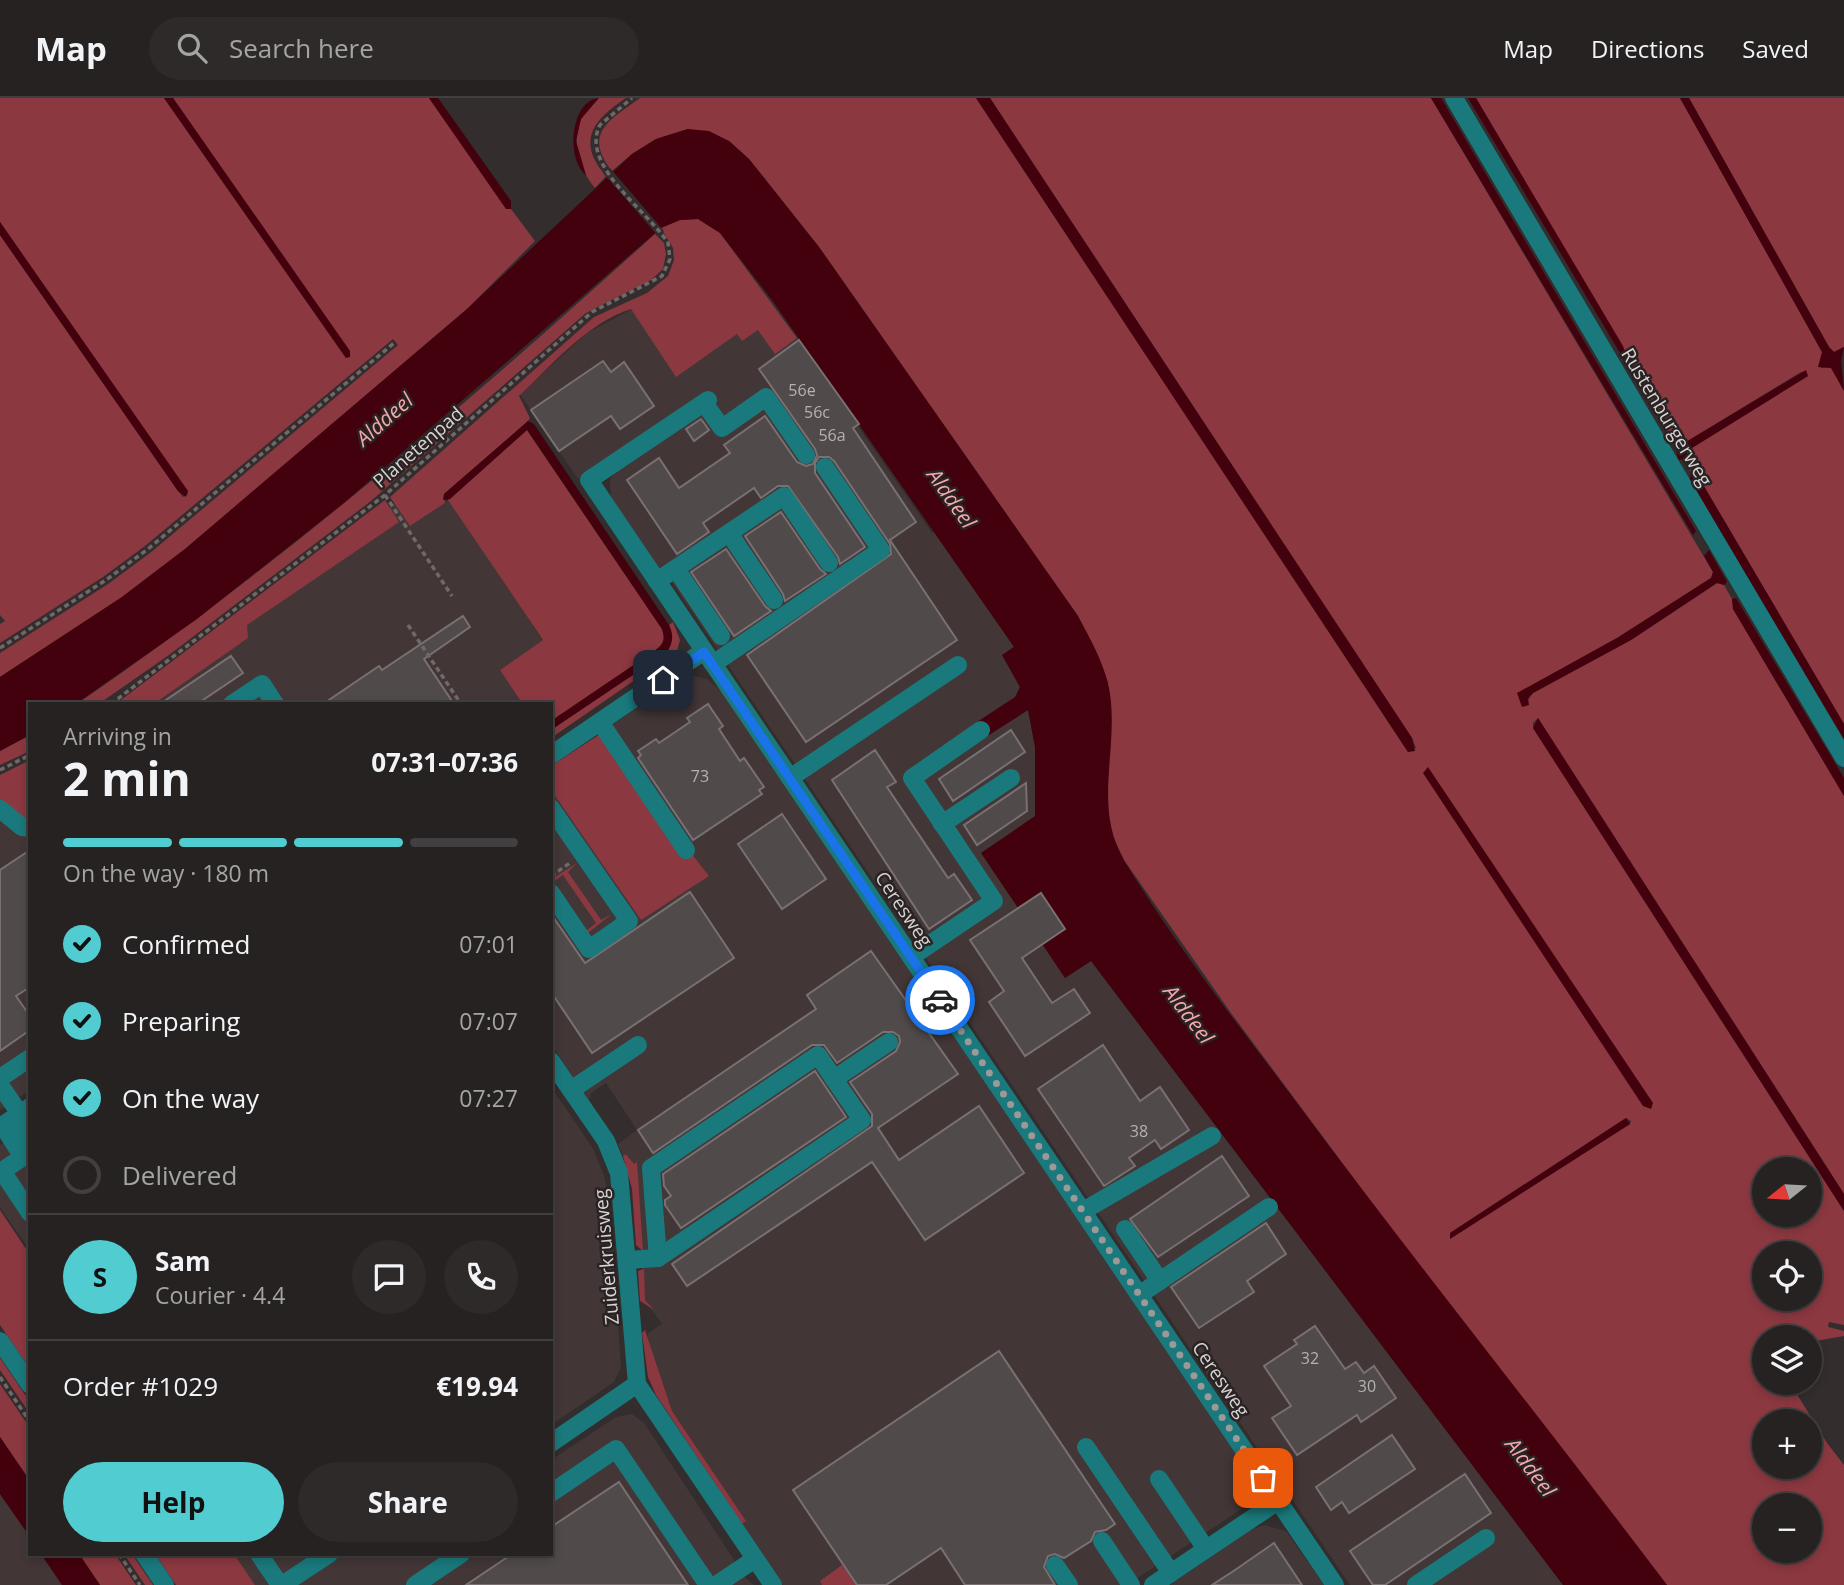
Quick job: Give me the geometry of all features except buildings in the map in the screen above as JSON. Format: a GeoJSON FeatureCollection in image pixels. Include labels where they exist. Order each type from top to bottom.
{"type":"FeatureCollection","features":[{"type":"Feature","properties":{"kind":"street","name":"Rustenburgerweg"},"geometry":{"type":"LineString","coordinates":[[1454,98],[1844,758]]}},
{"type":"Feature","properties":{"kind":"street","name":"Ceresweg"},"geometry":{"type":"LineString","coordinates":[[806,455],[766,397],[722,428],[706,401],[589,480],[1335,1585]]}},
{"type":"Feature","properties":{"kind":"street"},"geometry":{"type":"LineString","coordinates":[[553,754],[881,550],[825,467]]}},
{"type":"Feature","properties":{"kind":"street"},"geometry":{"type":"LineString","coordinates":[[657,582],[784,496],[829,563]]}},
{"type":"Feature","properties":{"kind":"street"},"geometry":{"type":"LineString","coordinates":[[729,533],[774,600]]}},
{"type":"Feature","properties":{"kind":"street"},"geometry":{"type":"LineString","coordinates":[[676,569],[721,636]]}},
{"type":"Feature","properties":{"kind":"street"},"geometry":{"type":"LineString","coordinates":[[790,778],[958,664]]}},
{"type":"Feature","properties":{"kind":"street"},"geometry":{"type":"LineString","coordinates":[[235,702],[262,684],[274,702]]}},
{"type":"Feature","properties":{"kind":"street"},"geometry":{"type":"LineString","coordinates":[[600,722],[686,850]]}},
{"type":"Feature","properties":{"kind":"street"},"geometry":{"type":"LineString","coordinates":[[911,957],[994,901],[912,778],[982,730]]}},
{"type":"Feature","properties":{"kind":"street"},"geometry":{"type":"LineString","coordinates":[[942,824],[1011,778]]}},
{"type":"Feature","properties":{"kind":"street"},"geometry":{"type":"LineString","coordinates":[[0,809],[22,827],[28,828]]}},
{"type":"Feature","properties":{"kind":"street"},"geometry":{"type":"LineString","coordinates":[[553,811],[629,921],[589,949],[553,896]]}},
{"type":"Feature","properties":{"kind":"street"},"geometry":{"type":"LineString","coordinates":[[834,1079],[889,1042]]}},
{"type":"Feature","properties":{"kind":"street"},"geometry":{"type":"LineString","coordinates":[[571,1090],[638,1045]]}},
{"type":"Feature","properties":{"kind":"street"},"geometry":{"type":"LineString","coordinates":[[628,1260],[658,1258],[862,1120],[818,1055],[651,1168],[658,1258]]}},
{"type":"Feature","properties":{"kind":"street"},"geometry":{"type":"LineString","coordinates":[[0,1078],[28,1059]]}},
{"type":"Feature","properties":{"kind":"street","name":"Zuiderkruisweg"},"geometry":{"type":"LineString","coordinates":[[553,1064],[614,1157],[623,1194],[638,1384],[773,1585]]}},
{"type":"Feature","properties":{"kind":"street"},"geometry":{"type":"LineString","coordinates":[[0,1085],[26,1150],[2,1171],[28,1210]]}},
{"type":"Feature","properties":{"kind":"street"},"geometry":{"type":"LineString","coordinates":[[1083,1211],[1104,1197],[1122,1191],[1168,1160],[1185,1154],[1212,1136]]}},
{"type":"Feature","properties":{"kind":"street"},"geometry":{"type":"LineString","coordinates":[[1139,1295],[1269,1207]]}},
{"type":"Feature","properties":{"kind":"street"},"geometry":{"type":"LineString","coordinates":[[1125,1229],[1160,1281]]}},
{"type":"Feature","properties":{"kind":"street"},"geometry":{"type":"LineString","coordinates":[[0,1341],[28,1382]]}},
{"type":"Feature","properties":{"kind":"street"},"geometry":{"type":"LineString","coordinates":[[553,1442],[638,1384]]}},
{"type":"Feature","properties":{"kind":"street"},"geometry":{"type":"LineString","coordinates":[[1086,1447],[1161,1581],[1278,1501]]}},
{"type":"Feature","properties":{"kind":"street"},"geometry":{"type":"LineString","coordinates":[[553,1492],[616,1449],[708,1585]]}},
{"type":"Feature","properties":{"kind":"street"},"geometry":{"type":"LineString","coordinates":[[1158,1479],[1206,1549]]}},
{"type":"Feature","properties":{"kind":"street"},"geometry":{"type":"LineString","coordinates":[[1416,1585],[1486,1538]]}},
{"type":"Feature","properties":{"kind":"street"},"geometry":{"type":"LineString","coordinates":[[1102,1541],[1131,1585]]}},
{"type":"Feature","properties":{"kind":"street"},"geometry":{"type":"LineString","coordinates":[[145,1556],[165,1585]]}},
{"type":"Feature","properties":{"kind":"street"},"geometry":{"type":"LineString","coordinates":[[260,1556],[281,1585],[326,1556]]}},
{"type":"Feature","properties":{"kind":"street"},"geometry":{"type":"LineString","coordinates":[[415,1585],[458,1556]]}},
{"type":"Feature","properties":{"kind":"street"},"geometry":{"type":"LineString","coordinates":[[716,1585],[755,1559]]}},
{"type":"Feature","properties":{"kind":"street"},"geometry":{"type":"LineString","coordinates":[[1055,1565],[1069,1585]]}},
{"type":"Feature","properties":{"kind":"path","name":"Planetenpad"},"geometry":{"type":"LineString","coordinates":[[114,702],[385,495],[592,312],[662,276],[670,254],[664,237],[603,166],[595,149],[597,131],[608,116],[632,98]]}},
{"type":"Feature","properties":{"kind":"path"},"geometry":{"type":"LineString","coordinates":[[0,648],[148,549],[394,343]]}},
{"type":"Feature","properties":{"kind":"path"},"geometry":{"type":"LineString","coordinates":[[385,495],[453,596]]}},
{"type":"Feature","properties":{"kind":"path"},"geometry":{"type":"LineString","coordinates":[[408,625],[460,702]]}},
{"type":"Feature","properties":{"kind":"path"},"geometry":{"type":"LineString","coordinates":[[0,771],[28,756]]}},
{"type":"Feature","properties":{"kind":"path"},"geometry":{"type":"LineString","coordinates":[[0,1377],[28,1419]]}},
{"type":"Feature","properties":{"kind":"path"},"geometry":{"type":"LineString","coordinates":[[120,1556],[140,1585]]}},
{"type":"Feature","properties":{"kind":"shaded area"},"geometry":{"type":"Polygon","coordinates":[[[0,98],[164,98],[346,358],[349,351],[173,98],[429,98],[506,208],[511,209],[535,241],[467,309],[185,549],[122,597],[0,677],[0,653],[108,584],[150,553],[398,345],[393,339],[145,546],[103,577],[0,643],[0,624],[5,621],[0,615],[0,235],[178,491],[183,497],[188,494],[0,222],[0,98]]]}},
{"type":"Feature","properties":{"kind":"shaded area"},"geometry":{"type":"Polygon","coordinates":[[[599,98],[626,98],[597,123],[592,132],[592,152],[606,176],[595,188],[582,166],[577,142],[582,118],[599,98]]]}},
{"type":"Feature","properties":{"kind":"shaded area"},"geometry":{"type":"Polygon","coordinates":[[[640,98],[976,98],[1408,752],[1416,748],[1412,738],[990,98],[1431,98],[1713,572],[1711,578],[1617,638],[1518,693],[1528,700],[1533,693],[1631,640],[1717,583],[1724,585],[1732,599],[1733,609],[1844,796],[1844,1194],[1538,718],[1533,723],[1533,728],[1809,1157],[1752,1157],[1752,1227],[1822,1227],[1822,1177],[1844,1211],[1844,1325],[1829,1322],[1828,1327],[1844,1331],[1844,1336],[1822,1340],[1822,1325],[1752,1325],[1752,1395],[1797,1395],[1806,1409],[1752,1409],[1752,1479],[1822,1479],[1822,1435],[1844,1465],[1844,1585],[1667,1585],[1415,1261],[1231,1013],[1124,860],[1111,832],[1106,806],[1108,682],[1078,616],[819,247],[749,159],[729,141],[688,129],[656,139],[612,171],[599,147],[600,137],[610,121],[640,98]],[[1626,1118],[1450,1233],[1450,1238],[1630,1124],[1631,1121],[1626,1118]]]}},
{"type":"Feature","properties":{"kind":"shaded area"},"geometry":{"type":"Polygon","coordinates":[[[1476,98],[1680,98],[1822,352],[1821,368],[1831,367],[1844,391],[1844,724],[1695,471],[1690,471],[1684,460],[1687,451],[1808,376],[1801,372],[1676,448],[1476,98]]]}},
{"type":"Feature","properties":{"kind":"shaded area"},"geometry":{"type":"Polygon","coordinates":[[[1689,98],[1844,98],[1844,347],[1834,352],[1829,347],[1689,98]]]}},
{"type":"Feature","properties":{"kind":"shaded area"},"geometry":{"type":"Polygon","coordinates":[[[698,219],[720,233],[797,338],[775,354],[758,330],[742,341],[737,334],[676,377],[631,309],[615,315],[571,346],[519,396],[530,418],[528,421],[444,494],[445,503],[410,526],[390,497],[594,317],[647,293],[668,276],[674,260],[673,248],[661,228],[680,220],[698,219]]]}},
{"type":"Feature","properties":{"kind":"shaded area"},"geometry":{"type":"Polygon","coordinates":[[[655,234],[664,243],[666,254],[663,269],[651,280],[586,313],[371,501],[169,655],[101,702],[80,702],[228,595],[301,538],[516,358],[655,234]]]}},
{"type":"Feature","properties":{"kind":"shaded area"},"geometry":{"type":"Polygon","coordinates":[[[653,298],[797,338],[932,533],[936,531],[946,545],[1014,647],[1002,655],[1020,687],[1015,697],[1022,711],[1028,710],[1035,747],[1035,817],[982,853],[1065,978],[1091,961],[1563,1585],[1350,1585],[663,569],[660,570],[611,497],[610,480],[616,471],[716,404],[712,397],[708,392],[578,479],[520,394],[587,333],[653,298]]]}},
{"type":"Feature","properties":{"kind":"shaded area"},"geometry":{"type":"Polygon","coordinates":[[[527,430],[662,629],[664,637],[661,645],[553,720],[553,702],[521,702],[500,670],[543,640],[448,500],[527,430]]]}},
{"type":"Feature","properties":{"kind":"shaded area"},"geometry":{"type":"Polygon","coordinates":[[[385,500],[399,522],[247,625],[248,638],[156,702],[118,702],[385,500]]]}},
{"type":"Feature","properties":{"kind":"shaded area"},"geometry":{"type":"Polygon","coordinates":[[[449,500],[543,641],[500,670],[521,702],[134,702],[395,503],[410,526],[449,500]]]}},
{"type":"Feature","properties":{"kind":"shaded area"},"geometry":{"type":"Polygon","coordinates":[[[673,622],[680,640],[677,651],[553,737],[553,729],[667,652],[669,625],[673,622]]]}},
{"type":"Feature","properties":{"kind":"shaded area"},"geometry":{"type":"Polygon","coordinates":[[[694,676],[707,679],[722,692],[1251,1477],[1252,1502],[1127,1585],[783,1585],[742,1524],[746,1521],[672,1411],[648,1339],[648,1333],[662,1324],[645,1300],[634,1165],[627,1154],[623,1156],[618,1144],[637,1130],[606,1083],[591,1093],[589,1100],[553,1047],[553,765],[679,680],[694,676]]]}},
{"type":"Feature","properties":{"kind":"shaded area"},"geometry":{"type":"Polygon","coordinates":[[[599,735],[709,876],[641,920],[553,793],[553,765],[599,735]]]}},
{"type":"Feature","properties":{"kind":"shaded area"},"geometry":{"type":"Polygon","coordinates":[[[28,736],[28,752],[0,765],[0,751],[28,736]]]}},
{"type":"Feature","properties":{"kind":"shaded area"},"geometry":{"type":"Polygon","coordinates":[[[28,761],[28,824],[18,812],[0,803],[0,775],[28,761]]]}},
{"type":"Feature","properties":{"kind":"shaded area"},"geometry":{"type":"Polygon","coordinates":[[[28,772],[28,1091],[0,1110],[0,787],[28,772]]]}},
{"type":"Feature","properties":{"kind":"shaded area"},"geometry":{"type":"Polygon","coordinates":[[[577,863],[568,872],[601,920],[612,914],[589,932],[586,931],[596,923],[563,875],[553,882],[553,878],[577,863]]]}},
{"type":"Feature","properties":{"kind":"shaded area"},"geometry":{"type":"Polygon","coordinates":[[[553,1090],[592,1147],[604,1175],[609,1199],[621,1367],[614,1382],[553,1424],[553,1090]]]}},
{"type":"Feature","properties":{"kind":"shaded area"},"geometry":{"type":"Polygon","coordinates":[[[28,1127],[28,1248],[0,1207],[0,1145],[28,1127]]]}},
{"type":"Feature","properties":{"kind":"shaded area"},"geometry":{"type":"Polygon","coordinates":[[[626,1154],[634,1164],[637,1162],[643,1251],[636,1245],[632,1189],[623,1156],[626,1154]]]}},
{"type":"Feature","properties":{"kind":"shaded area"},"geometry":{"type":"Polygon","coordinates":[[[0,1210],[28,1252],[28,1366],[0,1325],[0,1210]]]}},
{"type":"Feature","properties":{"kind":"shaded area"},"geometry":{"type":"Polygon","coordinates":[[[644,1269],[645,1300],[654,1310],[640,1301],[638,1271],[644,1269]]]}},
{"type":"Feature","properties":{"kind":"shaded area"},"geometry":{"type":"Polygon","coordinates":[[[645,1330],[672,1411],[746,1521],[742,1524],[656,1395],[648,1377],[642,1333],[645,1330]]]}},
{"type":"Feature","properties":{"kind":"shaded area"},"geometry":{"type":"Polygon","coordinates":[[[0,1358],[28,1399],[28,1411],[0,1370],[0,1358]]]}},
{"type":"Feature","properties":{"kind":"shaded area"},"geometry":{"type":"Polygon","coordinates":[[[0,1384],[28,1425],[28,1478],[0,1437],[0,1384]]]}},
{"type":"Feature","properties":{"kind":"shaded area"},"geometry":{"type":"Polygon","coordinates":[[[632,1414],[644,1423],[746,1578],[754,1585],[255,1585],[235,1556],[553,1556],[553,1459],[616,1417],[632,1414]]]}},
{"type":"Feature","properties":{"kind":"shaded area"},"geometry":{"type":"Polygon","coordinates":[[[0,1494],[28,1534],[28,1556],[42,1556],[62,1585],[0,1585],[0,1494]]]}},
{"type":"Feature","properties":{"kind":"shaded area"},"geometry":{"type":"Polygon","coordinates":[[[1265,1525],[1286,1531],[1324,1585],[1170,1585],[1252,1529],[1265,1525]]]}},
{"type":"Feature","properties":{"kind":"shaded area"},"geometry":{"type":"Polygon","coordinates":[[[80,1556],[116,1556],[136,1585],[100,1585],[80,1556]]]}},
{"type":"Feature","properties":{"kind":"shaded area"},"geometry":{"type":"Polygon","coordinates":[[[125,1556],[133,1556],[153,1585],[145,1585],[125,1556]]]}},
{"type":"Feature","properties":{"kind":"shaded area"},"geometry":{"type":"Polygon","coordinates":[[[156,1556],[235,1556],[255,1585],[176,1585],[156,1556]]]}},
{"type":"Feature","properties":{"kind":"shaded area"},"geometry":{"type":"Polygon","coordinates":[[[842,1565],[856,1585],[822,1585],[820,1581],[842,1565]]]}},
{"type":"Feature","properties":{"kind":"water"},"geometry":{"type":"Polygon","coordinates":[[[164,98],[173,98],[350,351],[350,357],[346,358],[164,98]]]}},
{"type":"Feature","properties":{"kind":"water"},"geometry":{"type":"Polygon","coordinates":[[[429,98],[438,98],[511,201],[511,209],[506,209],[429,98]]]}},
{"type":"Feature","properties":{"kind":"water"},"geometry":{"type":"Polygon","coordinates":[[[599,98],[581,119],[576,141],[586,175],[576,157],[574,132],[582,109],[599,98]]]}},
{"type":"Feature","properties":{"kind":"water"},"geometry":{"type":"Polygon","coordinates":[[[976,98],[990,98],[1412,738],[1415,751],[1408,752],[976,98]]]}},
{"type":"Feature","properties":{"kind":"water"},"geometry":{"type":"Polygon","coordinates":[[[1431,98],[1441,98],[1696,531],[1693,535],[1431,98]]]}},
{"type":"Feature","properties":{"kind":"water"},"geometry":{"type":"Polygon","coordinates":[[[1468,98],[1476,98],[1623,346],[1628,359],[1626,363],[1468,98]]]}},
{"type":"Feature","properties":{"kind":"water"},"geometry":{"type":"Polygon","coordinates":[[[1680,98],[1689,98],[1829,347],[1834,352],[1844,347],[1841,361],[1844,391],[1831,368],[1818,367],[1822,352],[1680,98]]]}},
{"type":"Feature","properties":{"kind":"water","name":"Alddeel"},"geometry":{"type":"Polygon","coordinates":[[[688,129],[709,131],[729,141],[749,159],[819,247],[1078,616],[1099,658],[1110,691],[1112,723],[1108,803],[1110,823],[1125,862],[1164,923],[1228,1012],[1667,1585],[1563,1585],[1091,961],[1065,978],[981,853],[1035,816],[1035,747],[1028,710],[986,737],[977,722],[1015,697],[1020,687],[1002,655],[1014,647],[772,300],[720,233],[698,219],[680,220],[661,228],[345,502],[197,619],[78,702],[28,702],[28,736],[0,751],[0,677],[122,597],[185,549],[467,309],[632,154],[656,139],[688,129]]]}},
{"type":"Feature","properties":{"kind":"water"},"geometry":{"type":"Polygon","coordinates":[[[0,222],[188,491],[186,497],[178,491],[0,235],[0,222]]]}},
{"type":"Feature","properties":{"kind":"water"},"geometry":{"type":"Polygon","coordinates":[[[1806,370],[1808,376],[1687,451],[1687,458],[1678,460],[1676,448],[1806,370]]]}},
{"type":"Feature","properties":{"kind":"water"},"geometry":{"type":"Polygon","coordinates":[[[528,421],[534,424],[669,625],[672,642],[667,652],[553,729],[553,720],[661,645],[664,637],[662,629],[527,430],[450,499],[443,500],[444,494],[528,421]]]}},
{"type":"Feature","properties":{"kind":"water"},"geometry":{"type":"Polygon","coordinates":[[[1691,471],[1695,471],[1844,724],[1844,739],[1690,481],[1691,471]]]}},
{"type":"Feature","properties":{"kind":"water"},"geometry":{"type":"Polygon","coordinates":[[[1709,550],[1727,582],[1724,585],[1717,583],[1631,640],[1533,693],[1528,698],[1529,705],[1522,707],[1517,693],[1617,638],[1711,578],[1713,572],[1704,556],[1709,550]]]}},
{"type":"Feature","properties":{"kind":"water"},"geometry":{"type":"Polygon","coordinates":[[[1736,598],[1844,778],[1844,796],[1733,609],[1732,599],[1736,598]]]}},
{"type":"Feature","properties":{"kind":"water"},"geometry":{"type":"Polygon","coordinates":[[[1538,718],[1820,1157],[1809,1157],[1533,728],[1538,718]]]}},
{"type":"Feature","properties":{"kind":"water"},"geometry":{"type":"Polygon","coordinates":[[[1428,767],[1653,1103],[1651,1109],[1643,1106],[1423,773],[1428,767]]]}},
{"type":"Feature","properties":{"kind":"water"},"geometry":{"type":"Polygon","coordinates":[[[1626,1118],[1630,1124],[1450,1239],[1450,1233],[1626,1118]]]}},
{"type":"Feature","properties":{"kind":"water"},"geometry":{"type":"Polygon","coordinates":[[[1822,1160],[1844,1194],[1844,1211],[1822,1177],[1822,1160]]]}},
{"type":"Feature","properties":{"kind":"water"},"geometry":{"type":"Polygon","coordinates":[[[0,1437],[28,1478],[28,1534],[0,1494],[0,1437]]]}},
{"type":"Feature","properties":{"kind":"water"},"geometry":{"type":"Polygon","coordinates":[[[42,1556],[80,1556],[100,1585],[62,1585],[42,1556]]]}},
{"type":"Feature","properties":{"kind":"pier"},"geometry":{"type":"Polygon","coordinates":[[[610,168],[664,231],[658,236],[604,174],[610,168]]]}},
{"type":"Feature","properties":{"kind":"way so far"},"geometry":{"type":"LineString","coordinates":[[940,1000],[1263,1478]]}},
{"type":"Feature","properties":{"kind":"route"},"geometry":{"type":"LineString","coordinates":[[663,680],[704,652],[940,1000]]}}]}
